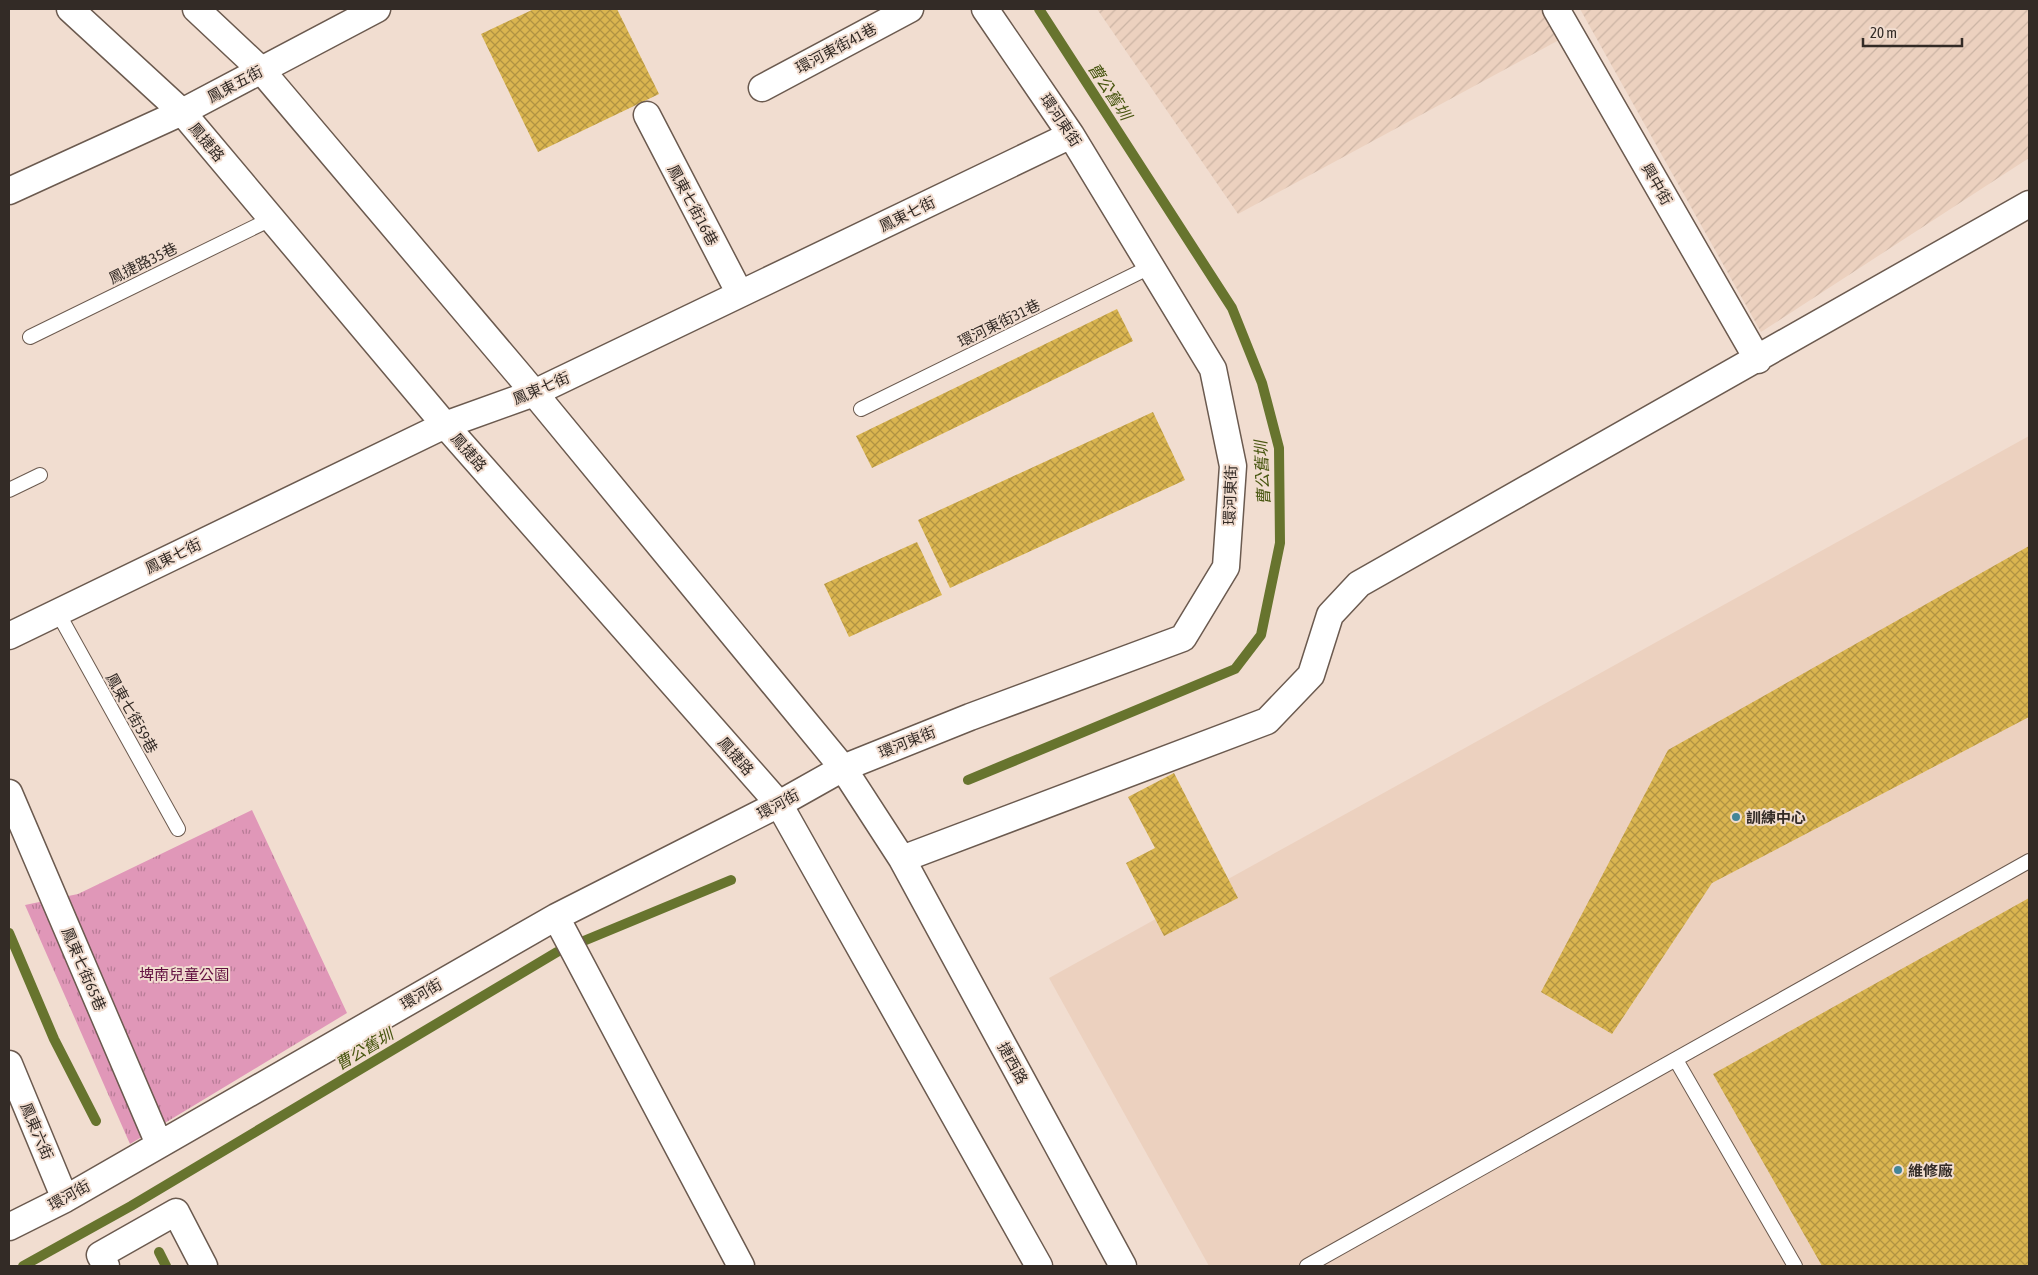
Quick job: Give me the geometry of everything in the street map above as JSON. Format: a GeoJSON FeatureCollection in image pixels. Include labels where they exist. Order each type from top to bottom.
{"type":"FeatureCollection","features":[{"type":"Feature","properties":{"kind":"street","name":"鳳捷路"},"geometry":{"type":"LineString","coordinates":[[70,9],[182,112],[445,425],[779,804],[1039,1266]]}},
{"type":"Feature","properties":{"kind":"street"},"geometry":{"type":"LineString","coordinates":[[196,9],[261,70],[534,393],[843,768],[902,859],[1267,721],[1311,675],[1330,615],[1359,584],[1758,360],[2029,204]]}},
{"type":"Feature","properties":{"kind":"street","name":"鳳東五街"},"geometry":{"type":"LineString","coordinates":[[9,191],[182,112],[377,9]]}},
{"type":"Feature","properties":{"kind":"street","name":"環河東街41巷"},"geometry":{"type":"LineString","coordinates":[[762,88],[910,9]]}},
{"type":"Feature","properties":{"kind":"street","name":"環河東街"},"geometry":{"type":"LineString","coordinates":[[812,785],[843,768],[970,717],[1183,638],[1226,567],[1233,466],[1213,370],[1072,135],[985,9]]}},
{"type":"Feature","properties":{"kind":"street","name":"興中街"},"geometry":{"type":"LineString","coordinates":[[1556,9],[1758,360]]}},
{"type":"Feature","properties":{"kind":"street","name":"鳳東七街16巷"},"geometry":{"type":"LineString","coordinates":[[647,116],[740,294]]}},
{"type":"Feature","properties":{"kind":"street","name":"鳳東七街"},"geometry":{"type":"LineString","coordinates":[[9,636],[445,425],[534,393],[1072,135]]}},
{"type":"Feature","properties":{"kind":"street","name":"環河街"},"geometry":{"type":"LineString","coordinates":[[9,1227],[65,1199],[159,1144],[812,785]]}},
{"type":"Feature","properties":{"kind":"street","name":"鳳東七街65巷"},"geometry":{"type":"LineString","coordinates":[[9,793],[159,1144]]}},
{"type":"Feature","properties":{"kind":"street","name":"捷西路"},"geometry":{"type":"LineString","coordinates":[[902,859],[1124,1266]]}},
{"type":"Feature","properties":{"kind":"street"},"geometry":{"type":"LineString","coordinates":[[559,924],[741,1266]]}},
{"type":"Feature","properties":{"kind":"street","name":"鳳東六街"},"geometry":{"type":"LineString","coordinates":[[9,1064],[65,1199]]}},
{"type":"Feature","properties":{"kind":"street"},"geometry":{"type":"LineString","coordinates":[[106,1266],[100,1255],[176,1212],[204,1266]]}},
{"type":"Feature","properties":{"kind":"lane","name":"鳳捷路35巷"},"geometry":{"type":"LineString","coordinates":[[30,337],[271,219]]}},
{"type":"Feature","properties":{"kind":"lane","name":"環河東街31巷"},"geometry":{"type":"LineString","coordinates":[[861,409],[1152,266]]}},
{"type":"Feature","properties":{"kind":"lane"},"geometry":{"type":"LineString","coordinates":[[9,490],[40,475]]}},
{"type":"Feature","properties":{"kind":"lane","name":"鳳東七街59巷"},"geometry":{"type":"LineString","coordinates":[[58,612],[178,829]]}},
{"type":"Feature","properties":{"kind":"lane"},"geometry":{"type":"LineString","coordinates":[[1307,1266],[2029,862]]}},
{"type":"Feature","properties":{"kind":"lane"},"geometry":{"type":"LineString","coordinates":[[1676,1060],[1795,1266]]}},
{"type":"Feature","properties":{"kind":"shaded area"},"geometry":{"type":"Polygon","coordinates":[[[1097,9],[1541,9],[1559,40],[1238,214],[1097,9]]]}},
{"type":"Feature","properties":{"kind":"shaded area"},"geometry":{"type":"Polygon","coordinates":[[[1580,9],[2029,9],[2029,158],[1761,332],[1580,9]]]}},
{"type":"Feature","properties":{"kind":"shaded area"},"geometry":{"type":"Polygon","coordinates":[[[2029,436],[2029,1266],[1209,1266],[1049,978],[2029,436]]]}},
{"type":"Feature","properties":{"kind":"green space","name":"埤南兒童公園"},"geometry":{"type":"Polygon","coordinates":[[[252,810],[347,1013],[130,1144],[25,905],[78,894],[252,810]]]}},
{"type":"Feature","properties":{"kind":"building"},"geometry":{"type":"Polygon","coordinates":[[[534,9],[617,9],[659,94],[538,152],[481,34],[534,9]]]}},
{"type":"Feature","properties":{"kind":"building"},"geometry":{"type":"Polygon","coordinates":[[[1117,309],[1133,341],[872,468],[856,436],[1117,309]]]}},
{"type":"Feature","properties":{"kind":"building"},"geometry":{"type":"Polygon","coordinates":[[[1153,412],[1185,480],[950,588],[918,520],[1153,412]]]}},
{"type":"Feature","properties":{"kind":"building"},"geometry":{"type":"Polygon","coordinates":[[[917,542],[942,595],[849,637],[824,584],[917,542]]]}},
{"type":"Feature","properties":{"kind":"building","name":"訓練中心"},"geometry":{"type":"Polygon","coordinates":[[[2029,546],[2029,717],[1712,883],[1612,1034],[1541,992],[1668,750],[2029,546]]]}},
{"type":"Feature","properties":{"kind":"building"},"geometry":{"type":"Polygon","coordinates":[[[1174,773],[1238,898],[1164,936],[1126,863],[1155,848],[1128,797],[1174,773]]]}},
{"type":"Feature","properties":{"kind":"building","name":"維修廠"},"geometry":{"type":"Polygon","coordinates":[[[2029,898],[2029,1266],[1822,1266],[1713,1074],[2029,898]]]}},
{"type":"Feature","properties":{"kind":"waterway","name":"曹公舊圳"},"geometry":{"type":"LineString","coordinates":[[968,780],[1235,669],[1261,635],[1280,543],[1279,448],[1262,383],[1232,308],[1039,9]]}},
{"type":"Feature","properties":{"kind":"waterway","name":"曹公舊圳"},"geometry":{"type":"LineString","coordinates":[[23,1266],[131,1206],[557,952],[731,880]]}},
{"type":"Feature","properties":{"kind":"waterway"},"geometry":{"type":"LineString","coordinates":[[9,933],[54,1039],[96,1121]]}},
{"type":"Feature","properties":{"kind":"waterway"},"geometry":{"type":"LineString","coordinates":[[159,1252],[166,1266]]}},
{"type":"Feature","properties":{"kind":"place","name":"訓練中心"},"geometry":{"type":"Point","coordinates":[1736,817]}},
{"type":"Feature","properties":{"kind":"place","name":"維修廠"},"geometry":{"type":"Point","coordinates":[1898,1170]}}]}
